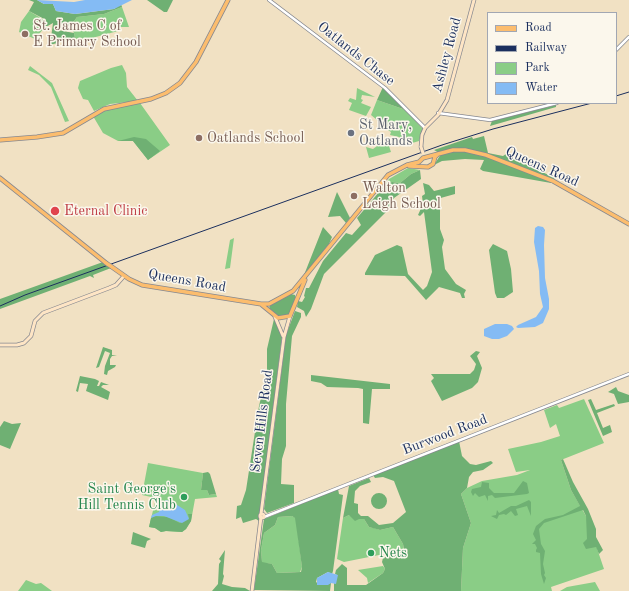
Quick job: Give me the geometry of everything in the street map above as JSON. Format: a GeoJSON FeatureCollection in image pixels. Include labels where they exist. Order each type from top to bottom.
{"type":"FeatureCollection","features":[{"type":"Feature","properties":{"kind":"main road"},"geometry":{"type":"LineString","coordinates":[[0,140],[33,138],[61,133],[104,109],[155,98],[168,92],[181,81],[196,62],[228,0]]}},
{"type":"Feature","properties":{"kind":"main road","name":"Ashley Road"},"geometry":{"type":"LineString","coordinates":[[424,153],[421,147],[422,135],[425,128],[447,100],[474,0]]}},
{"type":"Feature","properties":{"kind":"main road","name":"Queens Road"},"geometry":{"type":"LineString","coordinates":[[420,160],[449,150],[465,150],[486,155],[560,185],[629,224]]}},
{"type":"Feature","properties":{"kind":"main road"},"geometry":{"type":"LineString","coordinates":[[420,167],[420,160],[424,153],[434,159]]}},
{"type":"Feature","properties":{"kind":"main road"},"geometry":{"type":"LineString","coordinates":[[405,166],[428,167],[432,165],[434,159],[440,153]]}},
{"type":"Feature","properties":{"kind":"main road"},"geometry":{"type":"LineString","coordinates":[[275,317],[282,319],[290,316],[306,275],[386,178],[405,166],[420,160]]}},
{"type":"Feature","properties":{"kind":"main road","name":"Queens Road"},"geometry":{"type":"LineString","coordinates":[[0,178],[106,263],[137,283],[156,288],[269,304]]}},
{"type":"Feature","properties":{"kind":"main road"},"geometry":{"type":"LineString","coordinates":[[0,345],[17,345],[24,343],[31,336],[35,321],[43,313],[110,288],[117,284],[124,276]]}},
{"type":"Feature","properties":{"kind":"main road"},"geometry":{"type":"LineString","coordinates":[[268,309],[269,304],[290,293],[302,283]]}},
{"type":"Feature","properties":{"kind":"main road"},"geometry":{"type":"LineString","coordinates":[[290,293],[295,294],[297,299]]}},
{"type":"Feature","properties":{"kind":"main road"},"geometry":{"type":"LineString","coordinates":[[261,304],[275,317],[284,337]]}},
{"type":"Feature","properties":{"kind":"main road","name":"Seven Hills Road"},"geometry":{"type":"LineString","coordinates":[[263,516],[284,337],[290,316]]}},
{"type":"Feature","properties":{"kind":"main road"},"geometry":{"type":"LineString","coordinates":[[252,591],[263,516]]}},
{"type":"Feature","properties":{"kind":"street","name":"Oatlands Chase"},"geometry":{"type":"LineString","coordinates":[[269,0],[385,88],[425,128]]}},
{"type":"Feature","properties":{"kind":"street"},"geometry":{"type":"LineString","coordinates":[[617,49],[629,37]]}},
{"type":"Feature","properties":{"kind":"street"},"geometry":{"type":"LineString","coordinates":[[438,113],[490,120],[553,104]]}},
{"type":"Feature","properties":{"kind":"street","name":"Burwood Road"},"geometry":{"type":"LineString","coordinates":[[263,516],[629,374]]}},
{"type":"Feature","properties":{"kind":"green space"},"geometry":{"type":"Polygon","coordinates":[[[29,0],[37,0],[44,4],[53,4],[56,11],[75,14],[114,9],[121,4],[122,7],[104,14],[77,17],[70,27],[62,23],[58,30],[74,33],[75,38],[50,45],[53,23],[44,28],[46,20],[29,11],[34,2],[29,0]]]}},
{"type":"Feature","properties":{"kind":"green space"},"geometry":{"type":"Polygon","coordinates":[[[147,0],[173,0],[167,12],[164,12],[147,0]]]}},
{"type":"Feature","properties":{"kind":"green space"},"geometry":{"type":"Polygon","coordinates":[[[122,7],[129,27],[120,27],[118,31],[81,41],[75,38],[70,27],[77,17],[104,14],[122,7]]]}},
{"type":"Feature","properties":{"kind":"green space"},"geometry":{"type":"Polygon","coordinates":[[[29,11],[46,21],[44,28],[35,39],[19,32],[21,22],[29,11]]]}},
{"type":"Feature","properties":{"kind":"green space"},"geometry":{"type":"Polygon","coordinates":[[[122,65],[126,73],[127,87],[138,101],[110,104],[94,111],[88,100],[83,99],[78,88],[80,81],[122,65]]]}},
{"type":"Feature","properties":{"kind":"green space"},"geometry":{"type":"Polygon","coordinates":[[[30,66],[52,83],[69,121],[65,122],[51,87],[39,75],[28,70],[30,66]]]}},
{"type":"Feature","properties":{"kind":"green space"},"geometry":{"type":"Polygon","coordinates":[[[383,87],[406,110],[377,100],[383,87]]]}},
{"type":"Feature","properties":{"kind":"green space"},"geometry":{"type":"Polygon","coordinates":[[[357,88],[375,97],[362,95],[361,99],[363,100],[361,103],[371,107],[366,116],[349,110],[352,103],[348,101],[350,98],[356,100],[357,88]]]}},
{"type":"Feature","properties":{"kind":"green space"},"geometry":{"type":"Polygon","coordinates":[[[377,100],[406,110],[423,129],[419,141],[409,144],[408,142],[400,144],[399,137],[390,135],[391,132],[383,127],[383,125],[371,115],[377,100]]]}},
{"type":"Feature","properties":{"kind":"green space"},"geometry":{"type":"Polygon","coordinates":[[[140,103],[170,145],[148,160],[133,141],[118,141],[103,133],[93,116],[106,110],[140,103]]]}},
{"type":"Feature","properties":{"kind":"green space"},"geometry":{"type":"Polygon","coordinates":[[[556,105],[556,107],[490,126],[492,121],[556,105]]]}},
{"type":"Feature","properties":{"kind":"green space"},"geometry":{"type":"Polygon","coordinates":[[[484,136],[488,153],[503,156],[509,152],[510,157],[555,178],[551,183],[483,171],[480,169],[484,160],[465,159],[442,161],[434,165],[441,154],[434,150],[472,137],[473,139],[484,136]]]}},
{"type":"Feature","properties":{"kind":"green space"},"geometry":{"type":"Polygon","coordinates":[[[134,137],[146,139],[160,151],[148,160],[133,141],[118,141],[134,137]]]}},
{"type":"Feature","properties":{"kind":"green space"},"geometry":{"type":"Polygon","coordinates":[[[387,140],[391,152],[369,158],[366,147],[373,149],[380,144],[384,145],[387,140]]]}},
{"type":"Feature","properties":{"kind":"green space"},"geometry":{"type":"Polygon","coordinates":[[[408,168],[420,170],[411,174],[400,183],[392,182],[385,185],[389,179],[408,168]]]}},
{"type":"Feature","properties":{"kind":"green space"},"geometry":{"type":"Polygon","coordinates":[[[420,170],[421,179],[394,198],[388,210],[324,274],[311,309],[306,317],[304,311],[297,307],[298,301],[302,302],[305,297],[306,288],[309,288],[323,261],[346,233],[352,235],[361,225],[357,218],[385,185],[392,182],[400,183],[411,174],[420,170]]]}},
{"type":"Feature","properties":{"kind":"green space"},"geometry":{"type":"Polygon","coordinates":[[[423,183],[429,185],[434,191],[455,186],[455,194],[437,199],[437,202],[440,206],[440,229],[444,240],[442,247],[445,269],[456,284],[466,290],[464,294],[465,298],[462,298],[460,293],[439,287],[426,300],[405,276],[365,275],[375,255],[397,245],[402,247],[408,274],[423,290],[427,286],[432,272],[424,212],[420,216],[418,215],[423,204],[422,196],[425,194],[423,183]]]}},
{"type":"Feature","properties":{"kind":"green space"},"geometry":{"type":"Polygon","coordinates":[[[337,192],[350,218],[346,223],[340,216],[328,217],[337,192]]]}},
{"type":"Feature","properties":{"kind":"green space"},"geometry":{"type":"Polygon","coordinates":[[[323,227],[332,237],[329,244],[304,275],[323,227]]]}},
{"type":"Feature","properties":{"kind":"green space"},"geometry":{"type":"Polygon","coordinates":[[[234,238],[230,268],[225,269],[230,240],[234,238]]]}},
{"type":"Feature","properties":{"kind":"green space"},"geometry":{"type":"Polygon","coordinates":[[[493,244],[507,251],[511,269],[513,292],[504,298],[497,298],[495,293],[489,250],[493,244]]]}},
{"type":"Feature","properties":{"kind":"green space"},"geometry":{"type":"Polygon","coordinates":[[[103,262],[111,268],[93,275],[94,278],[90,276],[0,309],[0,299],[103,262]]]}},
{"type":"Feature","properties":{"kind":"green space"},"geometry":{"type":"Polygon","coordinates":[[[291,294],[295,295],[296,298],[292,310],[288,315],[278,316],[269,310],[270,304],[291,294]]]}},
{"type":"Feature","properties":{"kind":"green space"},"geometry":{"type":"Polygon","coordinates":[[[295,311],[301,313],[301,317],[292,336],[286,404],[286,446],[282,459],[281,484],[294,485],[294,503],[267,513],[264,509],[286,335],[295,311]]]}},
{"type":"Feature","properties":{"kind":"green space"},"geometry":{"type":"Polygon","coordinates":[[[274,319],[282,337],[259,521],[256,519],[243,523],[241,517],[236,519],[237,506],[241,505],[246,490],[259,406],[267,373],[267,349],[274,319]]]}},
{"type":"Feature","properties":{"kind":"green space"},"geometry":{"type":"Polygon","coordinates":[[[103,347],[112,350],[112,355],[117,355],[112,356],[110,359],[110,365],[116,365],[108,371],[107,375],[104,374],[105,366],[110,353],[105,351],[99,367],[96,368],[103,347]]]}},
{"type":"Feature","properties":{"kind":"green space"},"geometry":{"type":"Polygon","coordinates":[[[476,351],[480,352],[477,356],[482,368],[478,382],[472,388],[442,401],[431,381],[434,378],[431,374],[470,374],[474,370],[476,364],[470,356],[476,351]]]}},
{"type":"Feature","properties":{"kind":"green space"},"geometry":{"type":"Polygon","coordinates":[[[311,375],[390,384],[390,389],[372,389],[369,424],[363,423],[363,389],[327,387],[321,383],[311,381],[311,375]]]}},
{"type":"Feature","properties":{"kind":"green space"},"geometry":{"type":"Polygon","coordinates":[[[80,376],[99,381],[97,386],[99,386],[101,382],[109,385],[103,385],[101,387],[110,392],[108,400],[86,391],[88,384],[80,383],[78,392],[76,391],[80,376]]]}},
{"type":"Feature","properties":{"kind":"green space"},"geometry":{"type":"Polygon","coordinates":[[[616,387],[618,391],[629,395],[629,402],[618,404],[614,394],[608,392],[616,387]]]}},
{"type":"Feature","properties":{"kind":"green space"},"geometry":{"type":"Polygon","coordinates":[[[584,399],[604,443],[561,460],[571,490],[586,516],[604,569],[551,587],[552,591],[461,591],[463,548],[471,523],[461,494],[467,488],[482,481],[517,475],[530,470],[516,472],[508,449],[541,442],[560,436],[556,424],[550,428],[544,410],[557,405],[559,408],[584,399]]]}},
{"type":"Feature","properties":{"kind":"green space"},"geometry":{"type":"Polygon","coordinates":[[[591,399],[596,410],[614,404],[615,406],[597,413],[603,428],[610,425],[612,432],[603,436],[588,400],[591,399]]]}},
{"type":"Feature","properties":{"kind":"green space"},"geometry":{"type":"Polygon","coordinates":[[[4,421],[12,424],[21,423],[10,449],[0,445],[0,427],[4,421]]]}},
{"type":"Feature","properties":{"kind":"green space"},"geometry":{"type":"Polygon","coordinates":[[[459,441],[462,456],[470,464],[476,465],[491,461],[493,463],[483,470],[473,472],[469,477],[467,488],[461,494],[471,523],[463,548],[461,591],[334,591],[334,584],[337,575],[335,574],[336,570],[342,564],[347,568],[347,585],[366,585],[383,573],[385,569],[382,562],[383,558],[404,549],[403,544],[393,527],[380,530],[369,527],[364,519],[355,521],[349,515],[343,518],[349,486],[369,478],[371,482],[360,486],[355,491],[354,503],[358,504],[358,513],[361,516],[368,516],[379,525],[393,523],[406,512],[394,481],[383,477],[375,478],[373,475],[459,441]]]}},
{"type":"Feature","properties":{"kind":"green space"},"geometry":{"type":"Polygon","coordinates":[[[563,459],[573,482],[588,509],[596,529],[596,537],[603,550],[599,554],[596,547],[586,549],[583,543],[587,539],[586,516],[583,510],[544,523],[539,529],[541,544],[545,551],[543,564],[544,575],[546,578],[544,584],[541,574],[540,553],[536,552],[537,548],[535,544],[532,544],[536,540],[533,534],[536,526],[545,519],[563,515],[580,506],[571,490],[561,460],[563,459]]]}},
{"type":"Feature","properties":{"kind":"green space","name":"Saint George's Hill Tennis Club"},"geometry":{"type":"Polygon","coordinates":[[[148,463],[203,473],[201,490],[207,490],[209,495],[216,494],[217,497],[195,499],[191,521],[182,532],[161,532],[155,528],[149,527],[156,498],[142,495],[148,463]]]}},
{"type":"Feature","properties":{"kind":"green space"},"geometry":{"type":"Polygon","coordinates":[[[208,472],[210,474],[216,494],[209,495],[207,490],[201,490],[203,473],[208,472]]]}},
{"type":"Feature","properties":{"kind":"green space"},"geometry":{"type":"Polygon","coordinates":[[[523,481],[527,483],[529,493],[527,494],[495,498],[492,495],[488,496],[488,501],[485,495],[479,497],[475,493],[473,496],[471,492],[472,489],[481,487],[482,482],[489,483],[489,488],[494,493],[514,493],[523,481]]]}},
{"type":"Feature","properties":{"kind":"green space"},"geometry":{"type":"Polygon","coordinates":[[[338,489],[339,494],[343,495],[333,571],[332,574],[328,572],[317,578],[316,582],[320,585],[331,583],[330,591],[254,590],[264,519],[338,489]],[[292,516],[278,517],[275,525],[264,533],[261,550],[262,562],[272,564],[277,573],[301,572],[302,567],[295,518],[292,516]]]}},
{"type":"Feature","properties":{"kind":"green space"},"geometry":{"type":"Polygon","coordinates":[[[379,493],[386,498],[387,501],[382,508],[379,509],[372,504],[371,501],[376,494],[379,493]]]}},
{"type":"Feature","properties":{"kind":"green space"},"geometry":{"type":"Polygon","coordinates":[[[529,500],[531,502],[531,516],[527,506],[516,509],[518,515],[515,516],[511,511],[506,515],[499,515],[497,519],[491,516],[496,515],[497,510],[499,513],[511,506],[516,506],[529,500]]]}},
{"type":"Feature","properties":{"kind":"green space"},"geometry":{"type":"Polygon","coordinates":[[[188,514],[192,514],[191,521],[182,532],[161,532],[155,528],[149,527],[151,518],[154,516],[168,517],[180,523],[189,518],[188,514]]]}},
{"type":"Feature","properties":{"kind":"green space"},"geometry":{"type":"Polygon","coordinates":[[[349,515],[364,519],[369,527],[380,530],[393,527],[403,544],[404,550],[344,562],[337,559],[343,518],[349,515]]]}},
{"type":"Feature","properties":{"kind":"green space"},"geometry":{"type":"Polygon","coordinates":[[[292,516],[296,518],[302,567],[300,572],[277,573],[272,564],[262,563],[261,550],[264,533],[275,525],[278,517],[292,516]]]}},
{"type":"Feature","properties":{"kind":"green space"},"geometry":{"type":"Polygon","coordinates":[[[133,532],[151,539],[147,541],[145,548],[131,544],[133,532]]]}},
{"type":"Feature","properties":{"kind":"green space"},"geometry":{"type":"Polygon","coordinates":[[[225,550],[224,576],[222,584],[232,587],[245,588],[250,591],[212,591],[218,584],[219,564],[221,561],[219,559],[225,550]]]}},
{"type":"Feature","properties":{"kind":"green space"},"geometry":{"type":"Polygon","coordinates":[[[383,566],[385,569],[383,573],[368,583],[367,578],[358,570],[383,566]]]}},
{"type":"Feature","properties":{"kind":"green space"},"geometry":{"type":"Polygon","coordinates":[[[26,580],[36,584],[41,583],[52,591],[18,591],[26,580]]]}},
{"type":"Feature","properties":{"kind":"green space"},"geometry":{"type":"Polygon","coordinates":[[[595,582],[600,591],[560,591],[567,587],[595,582]]]}},
{"type":"Feature","properties":{"kind":"water"},"geometry":{"type":"Polygon","coordinates":[[[37,0],[74,2],[85,0],[132,0],[114,9],[75,14],[56,11],[53,4],[44,4],[37,0]]]}},
{"type":"Feature","properties":{"kind":"water"},"geometry":{"type":"Polygon","coordinates":[[[538,226],[543,227],[545,230],[545,278],[549,299],[549,309],[543,323],[535,327],[518,328],[516,327],[518,325],[536,317],[543,307],[534,242],[535,228],[538,226]]]}},
{"type":"Feature","properties":{"kind":"water"},"geometry":{"type":"Polygon","coordinates":[[[495,324],[507,324],[512,326],[514,329],[507,336],[499,339],[492,339],[484,336],[484,329],[495,324]]]}},
{"type":"Feature","properties":{"kind":"water"},"geometry":{"type":"Polygon","coordinates":[[[166,500],[185,510],[189,519],[182,523],[164,516],[156,516],[151,518],[152,515],[159,512],[161,504],[166,500]]]}},
{"type":"Feature","properties":{"kind":"water"},"geometry":{"type":"Polygon","coordinates":[[[328,572],[338,575],[336,584],[331,583],[328,585],[317,585],[317,578],[328,572]]]}},
{"type":"Feature","properties":{"kind":"railway"},"geometry":{"type":"LineString","coordinates":[[617,96],[629,92]]}},
{"type":"Feature","properties":{"kind":"railway"},"geometry":{"type":"LineString","coordinates":[[0,306],[25,295],[442,145],[493,129],[588,104]]}},
{"type":"Feature","properties":{"kind":"place","name":"St. James C of E Primary School"},"geometry":{"type":"Point","coordinates":[25,34]}},
{"type":"Feature","properties":{"kind":"place","name":"St Mary, Oatlands"},"geometry":{"type":"Point","coordinates":[351,133]}},
{"type":"Feature","properties":{"kind":"place","name":"Oatlands School"},"geometry":{"type":"Point","coordinates":[199,138]}},
{"type":"Feature","properties":{"kind":"place","name":"Walton Leigh School"},"geometry":{"type":"Point","coordinates":[354,196]}},
{"type":"Feature","properties":{"kind":"place","name":"Eternal Clinic"},"geometry":{"type":"Point","coordinates":[55,211]}},
{"type":"Feature","properties":{"kind":"place","name":"Saint George's Hill Tennis Club"},"geometry":{"type":"Point","coordinates":[184,497]}},
{"type":"Feature","properties":{"kind":"place","name":"Nets"},"geometry":{"type":"Point","coordinates":[371,553]}}]}
